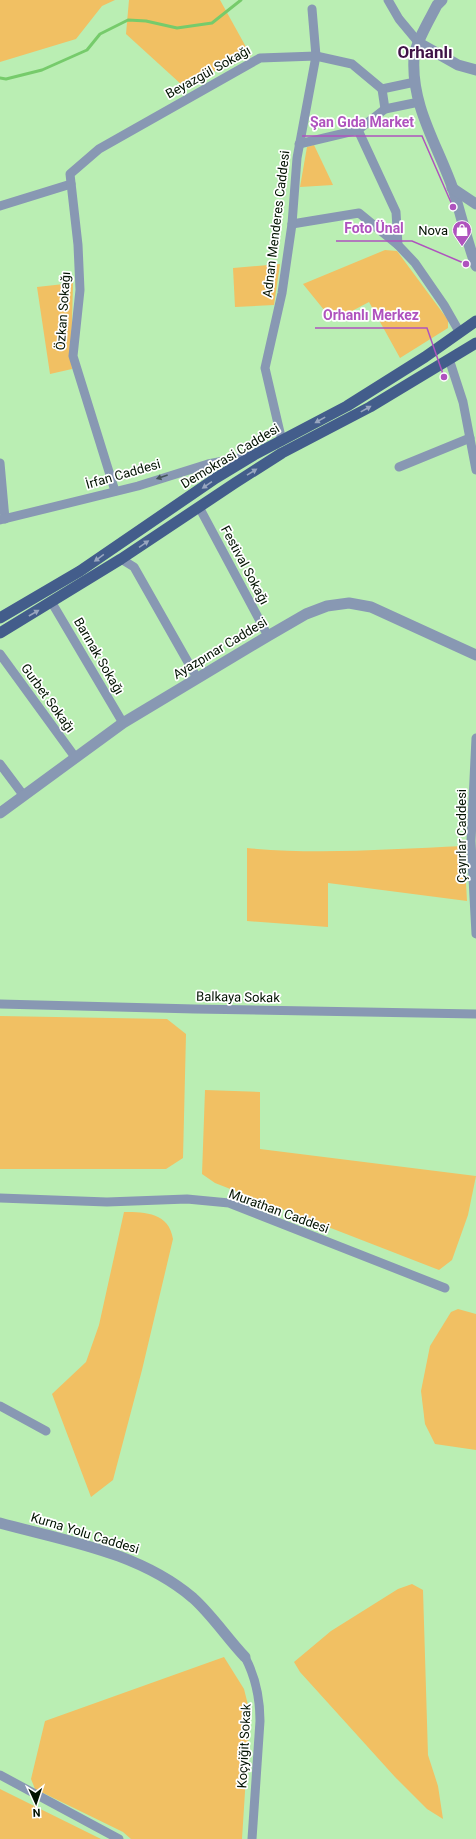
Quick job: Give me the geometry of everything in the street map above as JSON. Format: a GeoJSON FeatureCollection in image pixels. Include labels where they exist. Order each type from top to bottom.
{"type":"FeatureCollection","features":[{"type":"Feature","properties":{"kind":"main road","name":"Demokrasi Caddesi"},"geometry":{"type":"LineString","coordinates":[[0,618],[80,571],[160,516],[254,455],[353,401],[460,333],[476,321]]}},
{"type":"Feature","properties":{"kind":"main road"},"geometry":{"type":"LineString","coordinates":[[464,350],[476,326]]}},
{"type":"Feature","properties":{"kind":"main road","name":"Demokrasi Caddesi"},"geometry":{"type":"LineString","coordinates":[[0,633],[52,603],[121,559],[282,453],[370,407],[476,343]]}},
{"type":"Feature","properties":{"kind":"street"},"geometry":{"type":"LineString","coordinates":[[388,0],[399,19],[419,43],[458,65],[476,70]]}},
{"type":"Feature","properties":{"kind":"street"},"geometry":{"type":"LineString","coordinates":[[442,0],[437,5],[414,57],[415,82],[419,102],[436,151],[452,188],[476,266]]}},
{"type":"Feature","properties":{"kind":"street","name":"Adnan Menderes Caddesi"},"geometry":{"type":"LineString","coordinates":[[282,441],[265,368],[282,293],[292,224],[299,144],[316,56],[312,9]]}},
{"type":"Feature","properties":{"kind":"street","name":"Beyazgül Sokağı"},"geometry":{"type":"LineString","coordinates":[[70,174],[99,149],[260,58],[316,56],[352,64],[382,89]]}},
{"type":"Feature","properties":{"kind":"street"},"geometry":{"type":"LineString","coordinates":[[385,109],[382,89],[415,82]]}},
{"type":"Feature","properties":{"kind":"street"},"geometry":{"type":"LineString","coordinates":[[299,144],[358,130],[385,109],[419,102]]}},
{"type":"Feature","properties":{"kind":"street"},"geometry":{"type":"LineString","coordinates":[[358,130],[396,212],[398,245]]}},
{"type":"Feature","properties":{"kind":"street","name":"Özkan Sokağı"},"geometry":{"type":"LineString","coordinates":[[70,174],[78,245],[80,290],[73,356],[115,491]]}},
{"type":"Feature","properties":{"kind":"street"},"geometry":{"type":"LineString","coordinates":[[0,206],[71,184]]}},
{"type":"Feature","properties":{"kind":"street"},"geometry":{"type":"LineString","coordinates":[[452,188],[475,204]]}},
{"type":"Feature","properties":{"kind":"street"},"geometry":{"type":"LineString","coordinates":[[461,216],[460,210],[463,206],[469,203],[475,204]]}},
{"type":"Feature","properties":{"kind":"street"},"geometry":{"type":"LineString","coordinates":[[292,224],[359,213],[398,245],[414,263],[444,305],[460,333]]}},
{"type":"Feature","properties":{"kind":"street"},"geometry":{"type":"LineString","coordinates":[[449,359],[463,402],[476,470]]}},
{"type":"Feature","properties":{"kind":"street"},"geometry":{"type":"LineString","coordinates":[[399,467],[470,438]]}},
{"type":"Feature","properties":{"kind":"street","name":"İrfan Caddesi"},"geometry":{"type":"LineString","coordinates":[[3,520],[115,491],[208,464],[254,455]]}},
{"type":"Feature","properties":{"kind":"street"},"geometry":{"type":"LineString","coordinates":[[0,463],[3,520]]}},
{"type":"Feature","properties":{"kind":"street","name":"Festival Sokağı"},"geometry":{"type":"LineString","coordinates":[[199,507],[268,636]]}},
{"type":"Feature","properties":{"kind":"street"},"geometry":{"type":"LineString","coordinates":[[121,559],[134,567],[197,678]]}},
{"type":"Feature","properties":{"kind":"street","name":"Barınak Sokağı"},"geometry":{"type":"LineString","coordinates":[[52,603],[123,723]]}},
{"type":"Feature","properties":{"kind":"street","name":"Ayazpınar Caddesi"},"geometry":{"type":"LineString","coordinates":[[0,813],[123,723],[316,609],[338,604],[360,604],[371,607],[476,655]]}},
{"type":"Feature","properties":{"kind":"street","name":"Gurbet Sokağı"},"geometry":{"type":"LineString","coordinates":[[0,654],[75,757]]}},
{"type":"Feature","properties":{"kind":"street","name":"Çayırlar Caddesi"},"geometry":{"type":"LineString","coordinates":[[476,738],[471,841],[476,934]]}},
{"type":"Feature","properties":{"kind":"street"},"geometry":{"type":"LineString","coordinates":[[0,764],[24,796]]}},
{"type":"Feature","properties":{"kind":"street","name":"Balkaya Sokak"},"geometry":{"type":"LineString","coordinates":[[0,1004],[476,1014]]}},
{"type":"Feature","properties":{"kind":"street","name":"Murathan Caddesi"},"geometry":{"type":"LineString","coordinates":[[0,1198],[107,1202],[187,1199],[229,1204],[445,1288]]}},
{"type":"Feature","properties":{"kind":"street"},"geometry":{"type":"LineString","coordinates":[[0,1406],[46,1431]]}},
{"type":"Feature","properties":{"kind":"street","name":"Kurna Yolu Caddesi"},"geometry":{"type":"LineString","coordinates":[[0,1523],[118,1556],[152,1570],[194,1600],[246,1657]]}},
{"type":"Feature","properties":{"kind":"street","name":"Koçyiğit Sokak"},"geometry":{"type":"LineString","coordinates":[[246,1657],[256,1682],[260,1703],[252,1839]]}},
{"type":"Feature","properties":{"kind":"street"},"geometry":{"type":"LineString","coordinates":[[0,1776],[119,1839]]}},
{"type":"Feature","properties":{"kind":"shaded area"},"geometry":{"type":"Polygon","coordinates":[[[0,0],[115,0],[102,6],[76,39],[0,62],[0,0]]]}},
{"type":"Feature","properties":{"kind":"shaded area"},"geometry":{"type":"Polygon","coordinates":[[[129,0],[220,0],[251,56],[182,85],[126,34],[129,0]]]}},
{"type":"Feature","properties":{"kind":"shaded area"},"geometry":{"type":"Polygon","coordinates":[[[314,145],[333,185],[300,187],[307,147],[314,145]]]}},
{"type":"Feature","properties":{"kind":"shaded area"},"geometry":{"type":"Polygon","coordinates":[[[385,250],[397,251],[448,320],[448,328],[400,358],[369,302],[333,321],[303,284],[385,250]]]}},
{"type":"Feature","properties":{"kind":"shaded area"},"geometry":{"type":"Polygon","coordinates":[[[280,264],[274,305],[235,307],[233,268],[280,264]]]}},
{"type":"Feature","properties":{"kind":"shaded area"},"geometry":{"type":"Polygon","coordinates":[[[73,283],[72,369],[50,374],[37,287],[73,283]]]}},
{"type":"Feature","properties":{"kind":"shaded area"},"geometry":{"type":"Polygon","coordinates":[[[464,846],[467,901],[328,883],[328,927],[247,921],[247,848],[328,851],[464,846]]]}},
{"type":"Feature","properties":{"kind":"shaded area"},"geometry":{"type":"Polygon","coordinates":[[[0,1016],[167,1019],[186,1034],[183,1158],[166,1169],[0,1169],[0,1016]]]}},
{"type":"Feature","properties":{"kind":"shaded area"},"geometry":{"type":"Polygon","coordinates":[[[205,1090],[260,1092],[260,1149],[476,1176],[468,1215],[452,1260],[439,1270],[215,1183],[202,1174],[205,1090]]]}},
{"type":"Feature","properties":{"kind":"shaded area"},"geometry":{"type":"Polygon","coordinates":[[[124,1212],[148,1214],[162,1219],[171,1230],[173,1239],[142,1370],[113,1480],[91,1497],[52,1394],[86,1362],[99,1325],[124,1212]]]}},
{"type":"Feature","properties":{"kind":"shaded area"},"geometry":{"type":"Polygon","coordinates":[[[458,1309],[476,1314],[476,1450],[435,1444],[425,1424],[421,1391],[430,1346],[451,1312],[458,1309]]]}},
{"type":"Feature","properties":{"kind":"shaded area"},"geometry":{"type":"Polygon","coordinates":[[[412,1584],[423,1590],[428,1755],[438,1786],[443,1819],[427,1809],[395,1777],[300,1672],[294,1662],[331,1631],[398,1589],[412,1584]]]}},
{"type":"Feature","properties":{"kind":"shaded area"},"geometry":{"type":"Polygon","coordinates":[[[224,1657],[244,1689],[250,1713],[242,1839],[131,1839],[123,1832],[35,1789],[31,1779],[45,1721],[224,1657]]]}},
{"type":"Feature","properties":{"kind":"shaded area"},"geometry":{"type":"Polygon","coordinates":[[[0,1789],[101,1839],[0,1839],[0,1789]]]}},
{"type":"Feature","properties":{"kind":"waterway"},"geometry":{"type":"LineString","coordinates":[[0,78],[6,79],[42,70],[87,50],[100,34],[128,20],[146,21],[177,28],[212,23],[241,0]]}},
{"type":"Feature","properties":{"kind":"place","name":"Şan Gıda Market"},"geometry":{"type":"Point","coordinates":[453,207]}},
{"type":"Feature","properties":{"kind":"place","name":"Nova"},"geometry":{"type":"Point","coordinates":[462,247]}},
{"type":"Feature","properties":{"kind":"place","name":"Foto Ünal"},"geometry":{"type":"Point","coordinates":[466,264]}},
{"type":"Feature","properties":{"kind":"place","name":"Orhanlı Merkez"},"geometry":{"type":"Point","coordinates":[444,377]}},
{"type":"Feature","properties":{"kind":"district","name":"Orhanlı"},"geometry":{"type":"Point","coordinates":[425,52]}}]}
